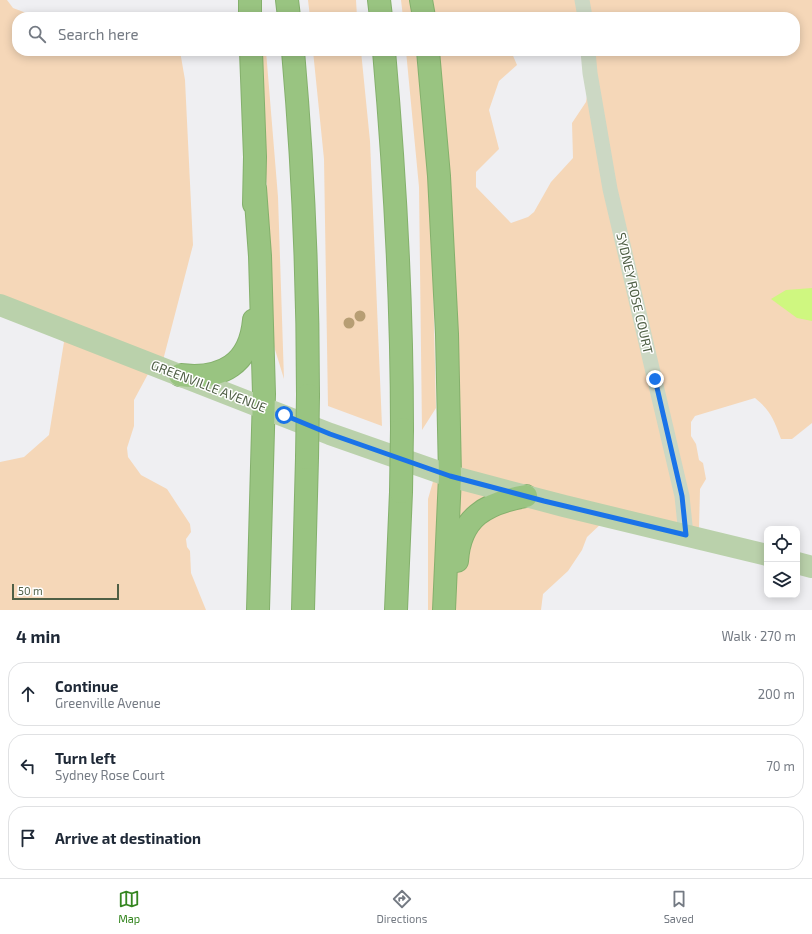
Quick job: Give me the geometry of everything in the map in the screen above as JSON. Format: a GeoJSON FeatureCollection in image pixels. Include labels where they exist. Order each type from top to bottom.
{"type":"FeatureCollection","features":[{"type":"Feature","properties":{"kind":"highway"},"geometry":{"type":"LineString","coordinates":[[250,0],[250,12]]}},
{"type":"Feature","properties":{"kind":"highway"},"geometry":{"type":"LineString","coordinates":[[287,0],[288,12]]}},
{"type":"Feature","properties":{"kind":"highway"},"geometry":{"type":"LineString","coordinates":[[379,0],[380,12]]}},
{"type":"Feature","properties":{"kind":"highway"},"geometry":{"type":"LineString","coordinates":[[421,0],[423,12]]}},
{"type":"Feature","properties":{"kind":"highway"},"geometry":{"type":"LineString","coordinates":[[251,56],[255,188],[260,256],[264,408],[260,488],[258,610]]}},
{"type":"Feature","properties":{"kind":"highway"},"geometry":{"type":"LineString","coordinates":[[293,56],[303,189],[307,294],[308,458],[303,610]]}},
{"type":"Feature","properties":{"kind":"highway"},"geometry":{"type":"LineString","coordinates":[[384,56],[396,232],[402,429],[396,610]]}},
{"type":"Feature","properties":{"kind":"highway"},"geometry":{"type":"LineString","coordinates":[[428,56],[443,228],[447,334],[450,476],[444,610]]}},
{"type":"Feature","properties":{"kind":"highway"},"geometry":{"type":"LineString","coordinates":[[180,375],[202,376],[223,370],[238,361],[249,346],[252,338],[254,319],[253,232],[255,188]]}},
{"type":"Feature","properties":{"kind":"highway"},"geometry":{"type":"LineString","coordinates":[[452,610],[456,585],[459,547],[463,532],[467,525],[478,514],[494,505],[526,496]]}},
{"type":"Feature","properties":{"kind":"main road","name":"GREENVILLE AVENUE"},"geometry":{"type":"LineString","coordinates":[[0,305],[264,408],[450,476],[764,554]]}},
{"type":"Feature","properties":{"kind":"main road"},"geometry":{"type":"LineString","coordinates":[[800,564],[812,567]]}},
{"type":"Feature","properties":{"kind":"street"},"geometry":{"type":"LineString","coordinates":[[582,0],[584,12]]}},
{"type":"Feature","properties":{"kind":"street","name":"SYDNEY ROSE COURT"},"geometry":{"type":"LineString","coordinates":[[588,56],[610,189],[682,496],[686,535]]}},
{"type":"Feature","properties":{"kind":"shaded area"},"geometry":{"type":"Polygon","coordinates":[[[0,0],[7,0],[13,8],[24,12],[12,12],[12,56],[181,56],[185,80],[193,245],[161,368],[148,374],[134,400],[134,426],[127,448],[128,457],[141,475],[167,489],[190,524],[191,532],[186,539],[187,547],[190,551],[191,573],[206,610],[0,610],[0,462],[24,457],[49,435],[64,342],[60,339],[0,316],[0,0]]]}},
{"type":"Feature","properties":{"kind":"shaded area"},"geometry":{"type":"Polygon","coordinates":[[[308,0],[356,0],[357,12],[309,12],[308,0]]]}},
{"type":"Feature","properties":{"kind":"shaded area"},"geometry":{"type":"Polygon","coordinates":[[[401,0],[411,0],[412,12],[402,12],[401,0]]]}},
{"type":"Feature","properties":{"kind":"shaded area"},"geometry":{"type":"Polygon","coordinates":[[[422,0],[812,0],[812,423],[792,439],[781,439],[771,416],[765,407],[755,398],[695,416],[691,422],[691,436],[696,444],[699,460],[703,463],[706,479],[700,489],[699,529],[603,522],[587,537],[582,550],[568,571],[543,594],[541,610],[428,610],[428,499],[438,464],[438,407],[443,373],[425,56],[513,56],[517,65],[499,81],[489,110],[499,149],[476,172],[476,187],[511,223],[528,217],[534,212],[551,182],[573,158],[572,123],[586,102],[589,85],[581,56],[800,56],[800,12],[423,12],[422,0]]]}},
{"type":"Feature","properties":{"kind":"shaded area"},"geometry":{"type":"Polygon","coordinates":[[[261,56],[266,56],[278,197],[284,379],[273,343],[261,56]]]}},
{"type":"Feature","properties":{"kind":"shaded area"},"geometry":{"type":"Polygon","coordinates":[[[314,56],[362,56],[370,141],[382,426],[328,406],[324,159],[314,56]]]}},
{"type":"Feature","properties":{"kind":"shaded area"},"geometry":{"type":"Polygon","coordinates":[[[406,56],[417,56],[431,197],[436,408],[422,430],[419,187],[406,56]]]}},
{"type":"Feature","properties":{"kind":"shaded area"},"geometry":{"type":"Polygon","coordinates":[[[812,288],[812,321],[797,318],[771,299],[786,290],[812,288]]]}},
{"type":"Feature","properties":{"kind":"route"},"geometry":{"type":"LineString","coordinates":[[284,415],[330,434],[450,476],[544,501],[686,535],[682,496],[655,379]]}}]}
